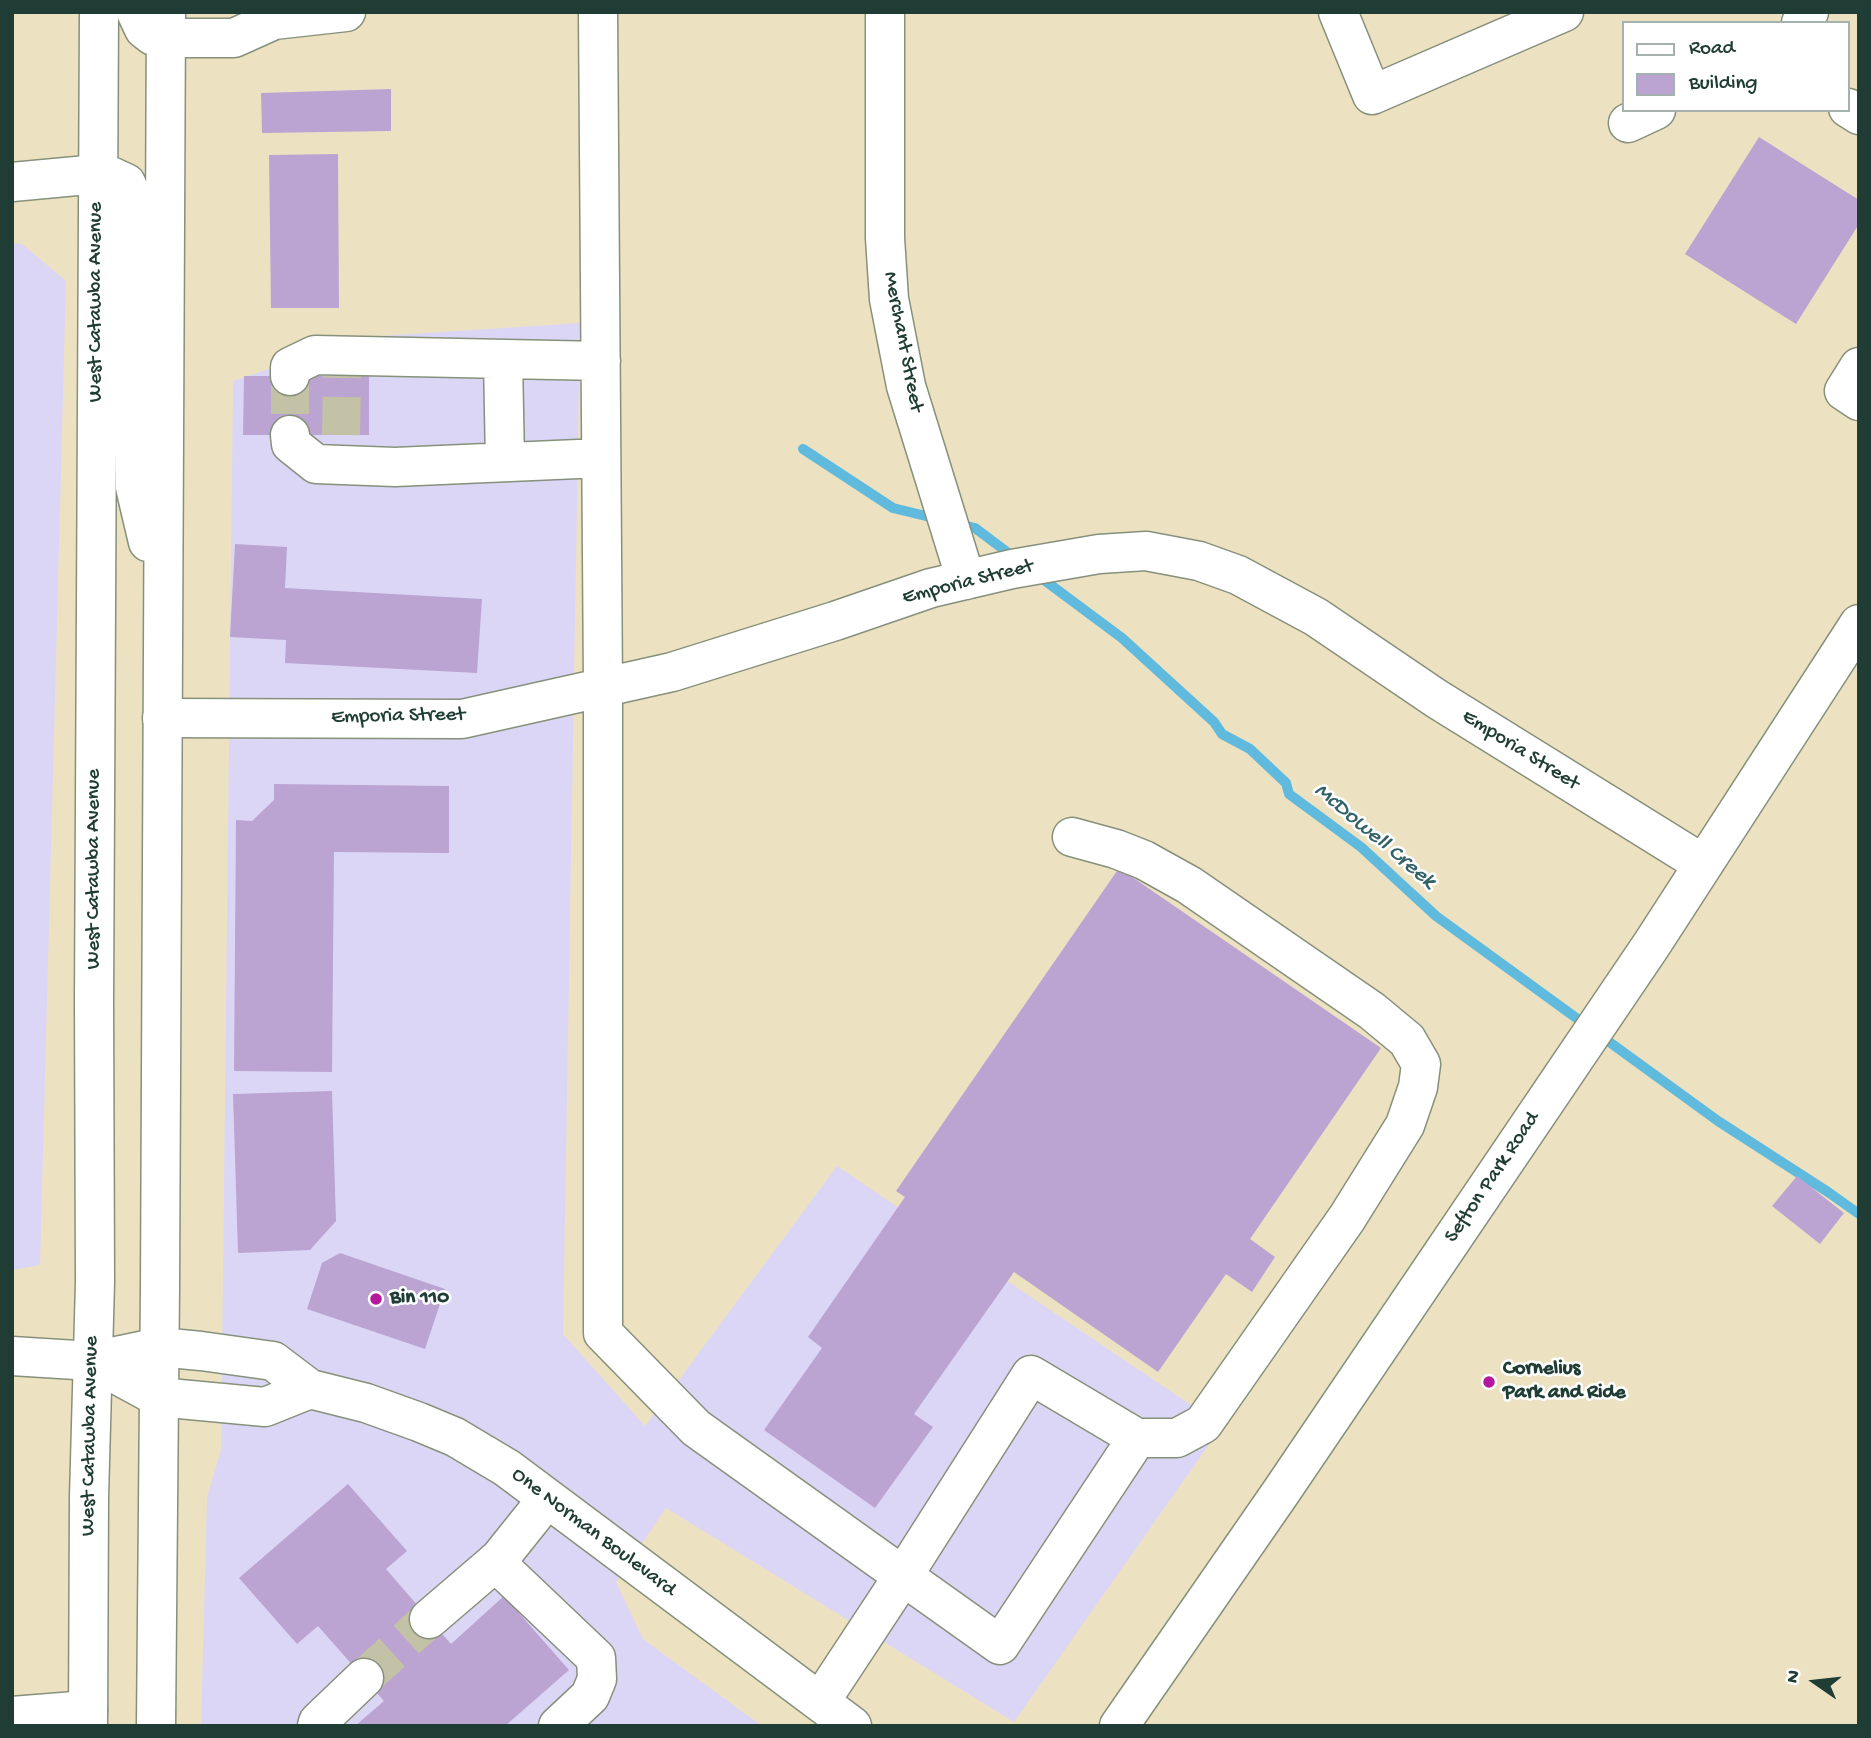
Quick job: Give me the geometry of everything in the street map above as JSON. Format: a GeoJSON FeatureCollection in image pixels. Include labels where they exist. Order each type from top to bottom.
{"type":"FeatureCollection","features":[{"type":"Feature","properties":{"kind":"street","name":"West Catawba Avenue"},"geometry":{"type":"LineString","coordinates":[[88,1718],[89,1510],[95,1282],[99,12]]}},
{"type":"Feature","properties":{"kind":"street"},"geometry":{"type":"LineString","coordinates":[[136,12],[144,29],[153,36],[166,25]]}},
{"type":"Feature","properties":{"kind":"street"},"geometry":{"type":"LineString","coordinates":[[166,25],[234,38],[256,16],[346,12]]}},
{"type":"Feature","properties":{"kind":"street"},"geometry":{"type":"LineString","coordinates":[[598,12],[603,687],[603,1333],[696,1428],[1000,1645],[1137,1438]]}},
{"type":"Feature","properties":{"kind":"street","name":"Merchant Street"},"geometry":{"type":"LineString","coordinates":[[885,12],[885,238],[889,299],[906,386],[966,580]]}},
{"type":"Feature","properties":{"kind":"street"},"geometry":{"type":"LineString","coordinates":[[1338,12],[1372,95],[1564,12]]}},
{"type":"Feature","properties":{"kind":"street"},"geometry":{"type":"LineString","coordinates":[[156,1726],[166,25]]}},
{"type":"Feature","properties":{"kind":"street"},"geometry":{"type":"LineString","coordinates":[[12,182],[98,174],[126,183],[133,198],[135,486],[163,602]]}},
{"type":"Feature","properties":{"kind":"street"},"geometry":{"type":"LineString","coordinates":[[315,371],[503,359],[601,362]]}},
{"type":"Feature","properties":{"kind":"street"},"geometry":{"type":"LineString","coordinates":[[503,359],[505,462]]}},
{"type":"Feature","properties":{"kind":"street"},"geometry":{"type":"LineString","coordinates":[[1859,367],[1844,391],[1859,401]]}},
{"type":"Feature","properties":{"kind":"street"},"geometry":{"type":"LineString","coordinates":[[316,442],[395,467],[601,458]]}},
{"type":"Feature","properties":{"kind":"street","name":"Emporia Street"},"geometry":{"type":"LineString","coordinates":[[162,718],[462,719],[672,671],[835,621],[931,588],[1012,569],[1099,554],[1146,551],[1199,561],[1238,575],[1316,617],[1437,699],[1703,864]]}},
{"type":"Feature","properties":{"kind":"street","name":"Sefton Park Road"},"geometry":{"type":"LineString","coordinates":[[1119,1726],[1652,944],[1859,624]]}},
{"type":"Feature","properties":{"kind":"street"},"geometry":{"type":"LineString","coordinates":[[820,1702],[1031,1375],[1137,1438],[1177,1438],[1203,1424],[1347,1218],[1405,1125],[1418,1087],[1421,1064],[1407,1040],[1372,1011],[1189,885],[1144,860],[1072,837]]}},
{"type":"Feature","properties":{"kind":"street","name":"One Norman Boulevard"},"geometry":{"type":"LineString","coordinates":[[12,1356],[92,1361],[159,1347],[201,1350],[273,1361],[310,1389],[366,1403],[455,1437],[506,1468],[852,1726]]}},
{"type":"Feature","properties":{"kind":"street","name":"One Norman Boulevard"},"geometry":{"type":"LineString","coordinates":[[92,1361],[158,1397],[265,1406],[310,1389]]}},
{"type":"Feature","properties":{"kind":"street"},"geometry":{"type":"LineString","coordinates":[[429,1619],[495,1562],[547,1499]]}},
{"type":"Feature","properties":{"kind":"street"},"geometry":{"type":"LineString","coordinates":[[495,1562],[596,1658],[597,1679],[590,1696],[558,1726]]}},
{"type":"Feature","properties":{"kind":"street"},"geometry":{"type":"LineString","coordinates":[[317,1726],[364,1678]]}},
{"type":"Feature","properties":{"kind":"street"},"geometry":{"type":"LineString","coordinates":[[12,1716],[88,1718]]}},
{"type":"Feature","properties":{"kind":"shaded area"},"geometry":{"type":"Polygon","coordinates":[[[12,243],[22,244],[66,281],[40,1265],[12,1270],[12,243]]]}},
{"type":"Feature","properties":{"kind":"shaded area"},"geometry":{"type":"Polygon","coordinates":[[[580,323],[563,1334],[645,1426],[837,1166],[1222,1426],[1014,1722],[666,1508],[616,1582],[643,1639],[762,1726],[201,1726],[207,1497],[221,1450],[233,381],[366,337],[580,323]]]}},
{"type":"Feature","properties":{"kind":"building"},"geometry":{"type":"Polygon","coordinates":[[[391,89],[391,131],[262,133],[261,93],[391,89]]]}},
{"type":"Feature","properties":{"kind":"building"},"geometry":{"type":"Polygon","coordinates":[[[1759,137],[1859,200],[1859,224],[1796,324],[1685,254],[1759,137]]]}},
{"type":"Feature","properties":{"kind":"building"},"geometry":{"type":"Polygon","coordinates":[[[338,154],[339,308],[271,308],[269,155],[338,154]]]}},
{"type":"Feature","properties":{"kind":"building"},"geometry":{"type":"Polygon","coordinates":[[[244,376],[369,376],[369,435],[243,435],[244,376]]]}},
{"type":"Feature","properties":{"kind":"building"},"geometry":{"type":"Polygon","coordinates":[[[235,544],[287,547],[285,588],[482,599],[477,673],[285,663],[286,640],[230,637],[235,544]]]}},
{"type":"Feature","properties":{"kind":"building"},"geometry":{"type":"Polygon","coordinates":[[[274,784],[449,786],[449,853],[334,852],[332,1072],[234,1071],[236,820],[252,821],[274,800],[274,784]]]}},
{"type":"Feature","properties":{"kind":"building"},"geometry":{"type":"Polygon","coordinates":[[[1119,868],[1381,1048],[1250,1239],[1275,1257],[1252,1292],[1226,1274],[1158,1372],[1014,1272],[914,1414],[933,1427],[875,1508],[764,1430],[822,1348],[808,1337],[905,1197],[896,1191],[1119,868]]]}},
{"type":"Feature","properties":{"kind":"building"},"geometry":{"type":"Polygon","coordinates":[[[332,1091],[336,1221],[310,1250],[238,1253],[233,1094],[332,1091]]]}},
{"type":"Feature","properties":{"kind":"building"},"geometry":{"type":"Polygon","coordinates":[[[1797,1176],[1844,1213],[1820,1244],[1772,1206],[1797,1176]]]}},
{"type":"Feature","properties":{"kind":"building","name":"Bin 110"},"geometry":{"type":"Polygon","coordinates":[[[340,1253],[445,1289],[425,1349],[307,1309],[322,1263],[340,1253]]]}},
{"type":"Feature","properties":{"kind":"building"},"geometry":{"type":"Polygon","coordinates":[[[348,1484],[407,1551],[386,1569],[451,1644],[504,1596],[569,1670],[505,1726],[355,1726],[384,1701],[318,1626],[297,1644],[239,1578],[348,1484]]]}},
{"type":"Feature","properties":{"kind":"waterway","name":"McDowell Creek"},"geometry":{"type":"LineString","coordinates":[[803,449],[893,508],[938,519]]}},
{"type":"Feature","properties":{"kind":"waterway","name":"McDowell Creek"},"geometry":{"type":"LineString","coordinates":[[958,524],[975,528],[1015,558]]}},
{"type":"Feature","properties":{"kind":"waterway","name":"McDowell Creek"},"geometry":{"type":"LineString","coordinates":[[1036,574],[1122,638],[1214,722],[1222,734],[1250,749],[1286,783],[1289,794],[1361,847],[1436,916],[1718,1121],[1859,1214]]}},
{"type":"Feature","properties":{"kind":"tunnel"},"geometry":{"type":"LineString","coordinates":[[290,376],[290,435]]}},
{"type":"Feature","properties":{"kind":"tunnel"},"geometry":{"type":"LineString","coordinates":[[341,435],[342,376]]}},
{"type":"Feature","properties":{"kind":"tunnel"},"geometry":{"type":"LineString","coordinates":[[364,1678],[429,1619]]}},
{"type":"Feature","properties":{"kind":"place","name":"Bin 110"},"geometry":{"type":"Point","coordinates":[376,1299]}},
{"type":"Feature","properties":{"kind":"place","name":"Cornelius Park and Ride"},"geometry":{"type":"Point","coordinates":[1489,1382]}}]}
